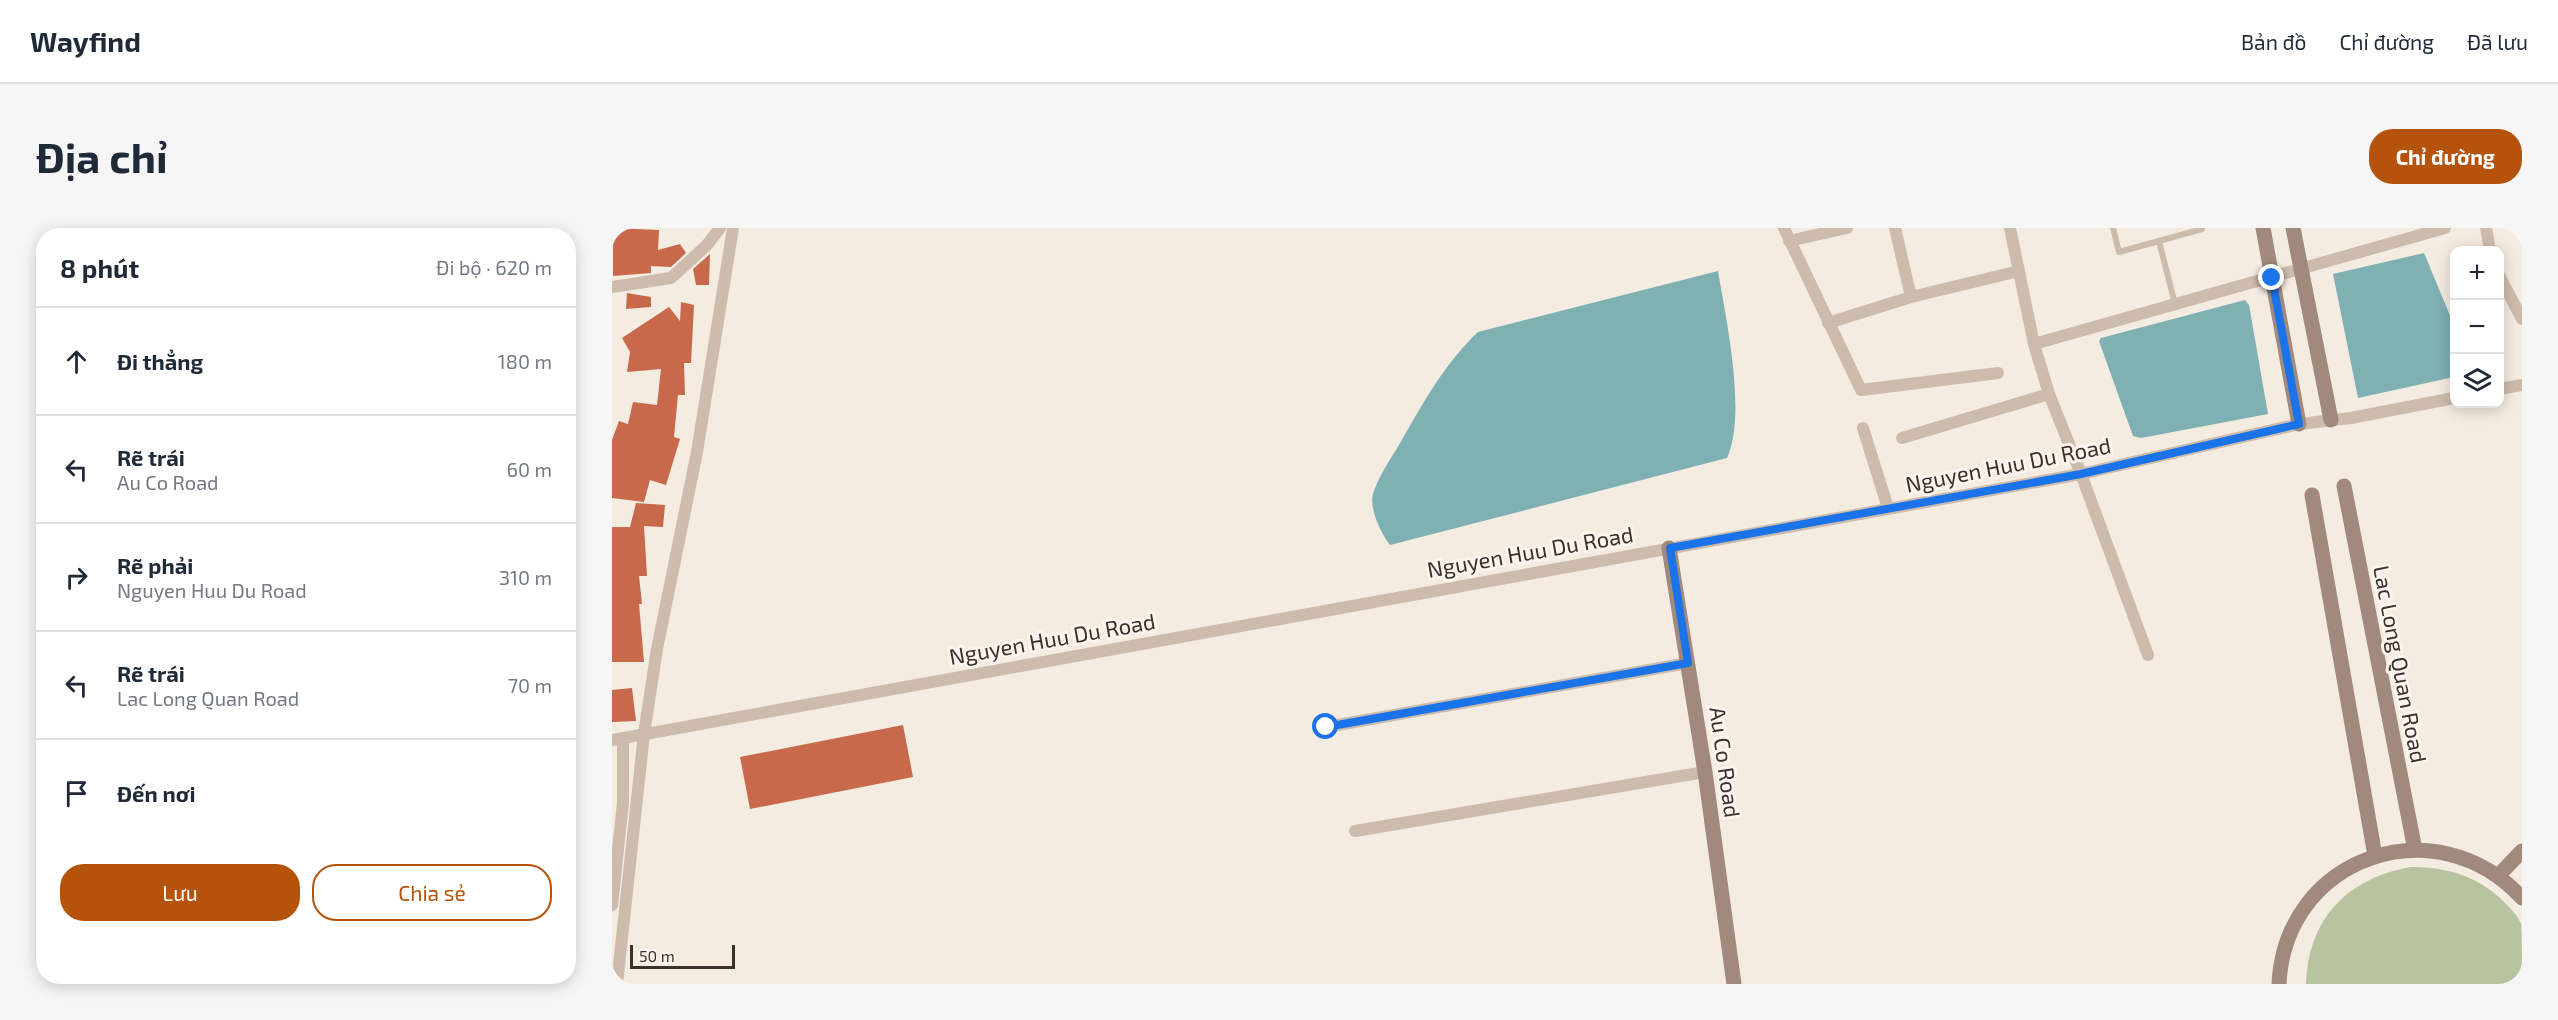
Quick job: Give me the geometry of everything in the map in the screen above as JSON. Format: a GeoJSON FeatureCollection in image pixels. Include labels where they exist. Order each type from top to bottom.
{"type":"FeatureCollection","features":[{"type":"Feature","properties":{"kind":"main road"},"geometry":{"type":"LineString","coordinates":[[2263,228],[2299,424]]}},
{"type":"Feature","properties":{"kind":"main road"},"geometry":{"type":"LineString","coordinates":[[2293,228],[2331,420]]}},
{"type":"Feature","properties":{"kind":"main road","name":"Lac Long Quan Road"},"geometry":{"type":"LineString","coordinates":[[2344,486],[2415,850]]}},
{"type":"Feature","properties":{"kind":"main road"},"geometry":{"type":"LineString","coordinates":[[2312,495],[2375,856]]}},
{"type":"Feature","properties":{"kind":"main road","name":"Au Co Road"},"geometry":{"type":"LineString","coordinates":[[1670,548],[1705,772],[1734,984]]}},
{"type":"Feature","properties":{"kind":"main road"},"geometry":{"type":"LineString","coordinates":[[2278,984],[2281,961],[2289,936],[2309,902],[2338,875],[2375,856],[2415,850],[2459,856],[2498,876],[2522,898]]}},
{"type":"Feature","properties":{"kind":"main road"},"geometry":{"type":"LineString","coordinates":[[2498,876],[2522,851]]}},
{"type":"Feature","properties":{"kind":"street"},"geometry":{"type":"LineString","coordinates":[[612,287],[671,278],[707,245],[720,228]]}},
{"type":"Feature","properties":{"kind":"street"},"geometry":{"type":"LineString","coordinates":[[617,984],[644,734],[657,649],[697,452],[733,228]]}},
{"type":"Feature","properties":{"kind":"street"},"geometry":{"type":"LineString","coordinates":[[1784,228],[1860,390],[1998,373]]}},
{"type":"Feature","properties":{"kind":"street"},"geometry":{"type":"LineString","coordinates":[[1789,242],[1847,228]]}},
{"type":"Feature","properties":{"kind":"street"},"geometry":{"type":"LineString","coordinates":[[1895,228],[1911,297]]}},
{"type":"Feature","properties":{"kind":"street"},"geometry":{"type":"LineString","coordinates":[[2010,228],[2034,344],[2049,394],[2148,656]]}},
{"type":"Feature","properties":{"kind":"street"},"geometry":{"type":"LineString","coordinates":[[2034,344],[2445,228]]}},
{"type":"Feature","properties":{"kind":"street"},"geometry":{"type":"LineString","coordinates":[[2486,228],[2489,246]]}},
{"type":"Feature","properties":{"kind":"street"},"geometry":{"type":"LineString","coordinates":[[1828,323],[1911,297],[2019,271]]}},
{"type":"Feature","properties":{"kind":"street"},"geometry":{"type":"LineString","coordinates":[[2504,286],[2522,320]]}},
{"type":"Feature","properties":{"kind":"street"},"geometry":{"type":"LineString","coordinates":[[2504,389],[2522,385]]}},
{"type":"Feature","properties":{"kind":"street"},"geometry":{"type":"LineString","coordinates":[[1902,438],[2049,394]]}},
{"type":"Feature","properties":{"kind":"street","name":"Nguyen Huu Du Road"},"geometry":{"type":"LineString","coordinates":[[618,739],[2081,474],[2299,424],[2351,418],[2450,399]]}},
{"type":"Feature","properties":{"kind":"street"},"geometry":{"type":"LineString","coordinates":[[1863,428],[1888,508]]}},
{"type":"Feature","properties":{"kind":"street"},"geometry":{"type":"LineString","coordinates":[[1326,727],[1688,663]]}},
{"type":"Feature","properties":{"kind":"street"},"geometry":{"type":"LineString","coordinates":[[612,905],[623,803],[618,739]]}},
{"type":"Feature","properties":{"kind":"street"},"geometry":{"type":"LineString","coordinates":[[1355,831],[1705,772]]}},
{"type":"Feature","properties":{"kind":"lane"},"geometry":{"type":"LineString","coordinates":[[2113,228],[2119,252],[2202,229]]}},
{"type":"Feature","properties":{"kind":"lane"},"geometry":{"type":"LineString","coordinates":[[2159,241],[2175,304]]}},
{"type":"Feature","properties":{"kind":"green space"},"geometry":{"type":"Polygon","coordinates":[[[2411,867],[2437,869],[2461,875],[2484,886],[2509,907],[2521,924],[2522,984],[2306,984],[2314,939],[2323,921],[2336,905],[2351,891],[2368,881],[2388,872],[2411,867]]]}},
{"type":"Feature","properties":{"kind":"water"},"geometry":{"type":"Polygon","coordinates":[[[2424,253],[2450,315],[2450,378],[2358,398],[2333,274],[2424,253]]]}},
{"type":"Feature","properties":{"kind":"water"},"geometry":{"type":"Polygon","coordinates":[[[1718,271],[1730,340],[1735,392],[1733,439],[1727,458],[1390,545],[1374,514],[1372,500],[1375,488],[1434,386],[1478,332],[1718,271]]]}},
{"type":"Feature","properties":{"kind":"water"},"geometry":{"type":"Polygon","coordinates":[[[2245,300],[2249,305],[2268,414],[2141,438],[2133,436],[2099,341],[2101,338],[2245,300]]]}},
{"type":"Feature","properties":{"kind":"building"},"geometry":{"type":"Polygon","coordinates":[[[613,228],[659,230],[658,250],[680,244],[686,253],[671,267],[651,266],[651,273],[613,276],[613,228]]]}},
{"type":"Feature","properties":{"kind":"building"},"geometry":{"type":"Polygon","coordinates":[[[710,254],[709,285],[696,285],[693,269],[710,254]]]}},
{"type":"Feature","properties":{"kind":"building"},"geometry":{"type":"Polygon","coordinates":[[[627,293],[651,297],[651,307],[626,309],[627,293]]]}},
{"type":"Feature","properties":{"kind":"building"},"geometry":{"type":"Polygon","coordinates":[[[681,302],[694,305],[691,363],[684,363],[685,395],[678,395],[674,437],[680,439],[666,485],[650,480],[644,502],[612,498],[612,440],[619,421],[628,424],[633,402],[657,405],[661,369],[627,372],[630,352],[622,338],[669,307],[680,321],[681,302]]]}},
{"type":"Feature","properties":{"kind":"building"},"geometry":{"type":"Polygon","coordinates":[[[636,503],[665,505],[663,527],[644,526],[647,576],[639,576],[642,604],[639,604],[644,662],[612,662],[612,527],[630,527],[636,503]]]}},
{"type":"Feature","properties":{"kind":"building"},"geometry":{"type":"Polygon","coordinates":[[[632,688],[636,721],[612,722],[612,690],[632,688]]]}},
{"type":"Feature","properties":{"kind":"building"},"geometry":{"type":"Polygon","coordinates":[[[903,725],[913,777],[750,809],[740,757],[903,725]]]}},
{"type":"Feature","properties":{"kind":"route"},"geometry":{"type":"LineString","coordinates":[[1326,727],[1688,663],[1670,548],[2081,474],[2299,424],[2272,278]]}}]}
